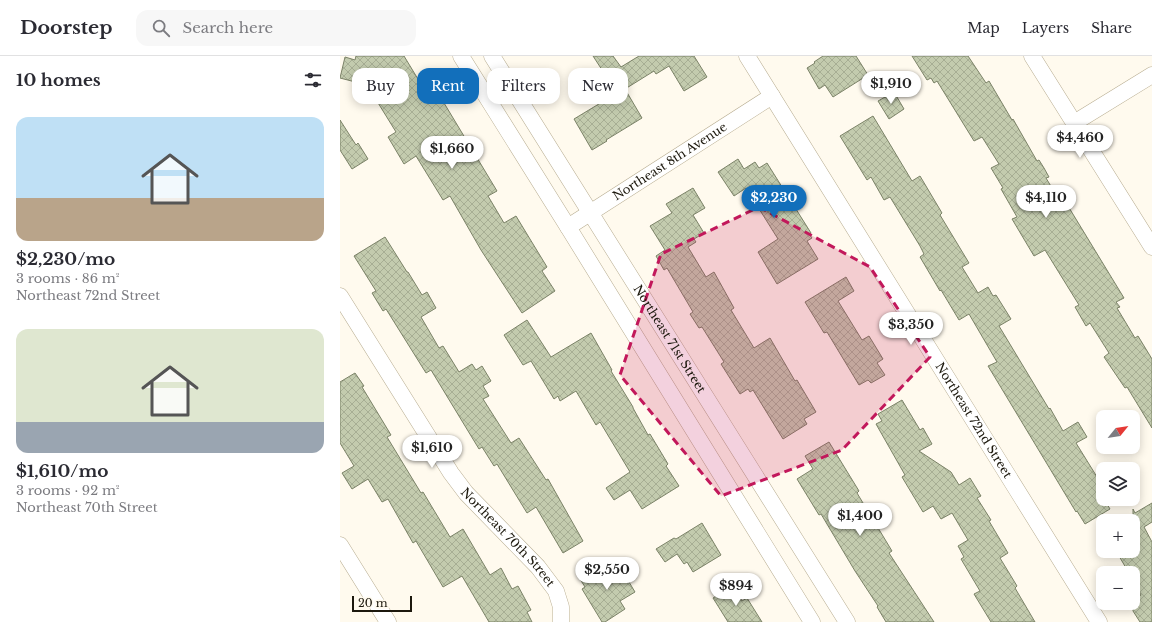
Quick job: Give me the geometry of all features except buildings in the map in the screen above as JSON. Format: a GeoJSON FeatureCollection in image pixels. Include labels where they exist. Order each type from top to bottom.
{"type":"FeatureCollection","features":[{"type":"Feature","properties":{"kind":"street"},"geometry":{"type":"LineString","coordinates":[[461,56],[812,622]]}},
{"type":"Feature","properties":{"kind":"street","name":"Northeast 71st Street"},"geometry":{"type":"LineString","coordinates":[[492,56],[847,622]]}},
{"type":"Feature","properties":{"kind":"street","name":"Northeast 72nd Street"},"geometry":{"type":"LineString","coordinates":[[747,56],[1099,622]]}},
{"type":"Feature","properties":{"kind":"street"},"geometry":{"type":"LineString","coordinates":[[1032,56],[1152,247]]}},
{"type":"Feature","properties":{"kind":"street"},"geometry":{"type":"LineString","coordinates":[[1074,123],[1152,75]]}},
{"type":"Feature","properties":{"kind":"street","name":"Northeast 8th Avenue"},"geometry":{"type":"LineString","coordinates":[[568,227],[772,96]]}},
{"type":"Feature","properties":{"kind":"street","name":"Northeast 70th Street"},"geometry":{"type":"LineString","coordinates":[[340,296],[451,473],[466,493],[538,567],[556,591],[561,607],[562,622]]}},
{"type":"Feature","properties":{"kind":"street"},"geometry":{"type":"LineString","coordinates":[[340,545],[388,622]]}},
{"type":"Feature","properties":{"kind":"highlighted area"},"geometry":{"type":"Polygon","coordinates":[[[759,207],[870,267],[930,357],[842,450],[721,496],[620,375],[661,254],[759,207]]]}}]}
